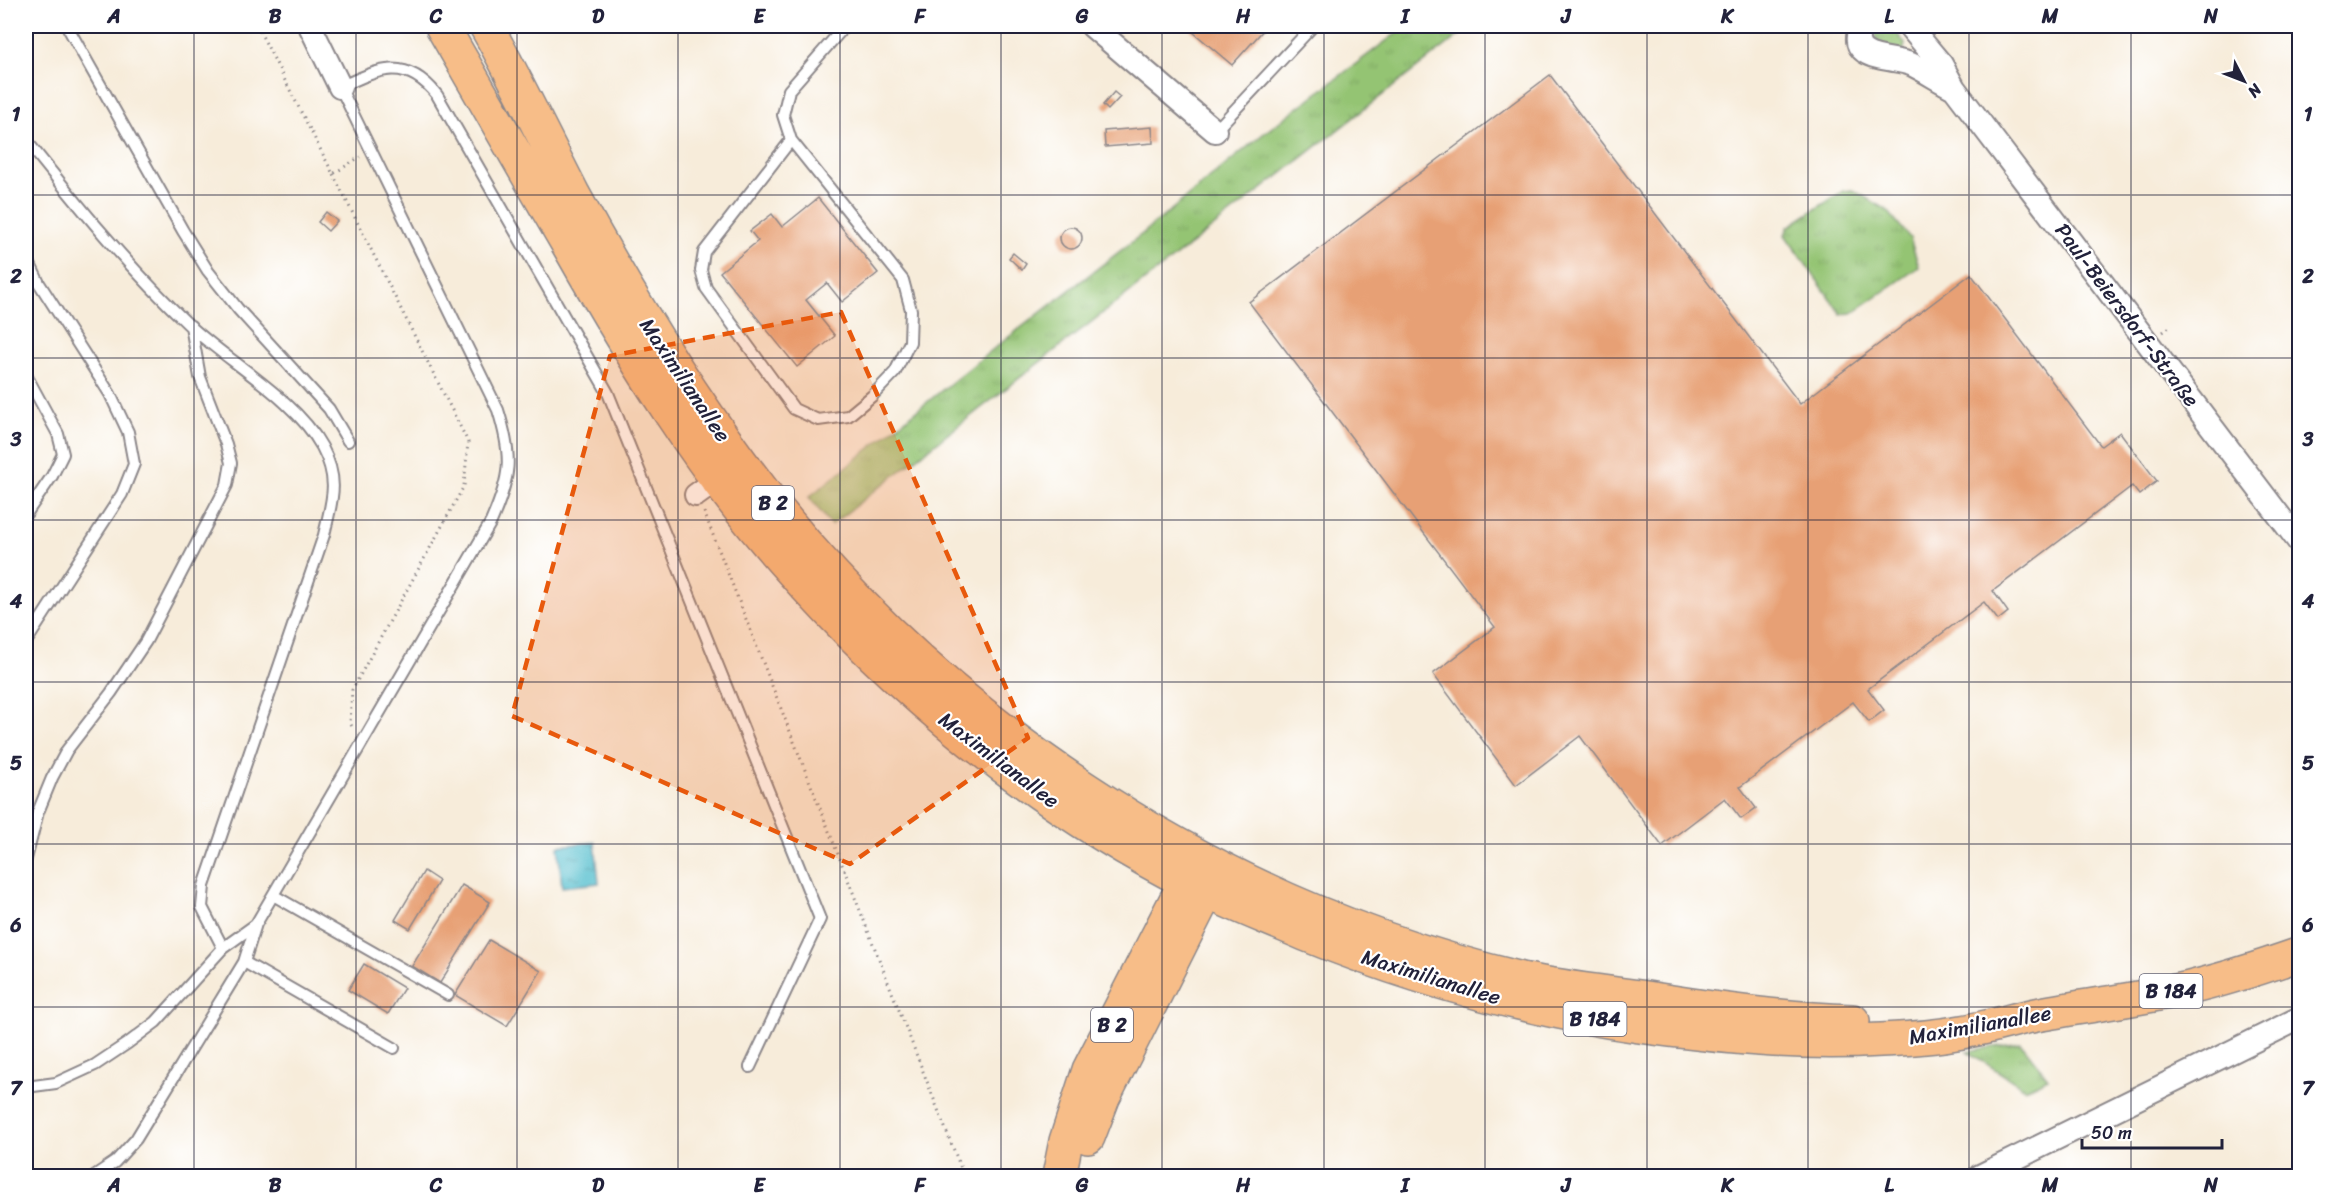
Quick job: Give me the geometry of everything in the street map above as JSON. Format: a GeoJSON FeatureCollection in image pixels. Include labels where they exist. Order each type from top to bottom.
{"type":"FeatureCollection","features":[{"type":"Feature","properties":{"kind":"main road","name":"Maximilianallee"},"geometry":{"type":"LineString","coordinates":[[442,26],[616,328],[655,391],[706,488],[781,559],[843,628],[901,683],[944,719],[1048,798],[1134,852],[1469,964],[1548,984],[1696,1006],[1831,1020],[1880,1022],[1965,1020],[2001,1023],[2185,989],[2300,954]]}},
{"type":"Feature","properties":{"kind":"main road","name":"Maximilianallee"},"geometry":{"type":"LineString","coordinates":[[486,26],[576,198],[642,315],[679,374],[741,464],[800,537],[914,655],[990,720],[1202,874]]}},
{"type":"Feature","properties":{"kind":"main road","name":"B 2"},"geometry":{"type":"LineString","coordinates":[[1059,1176],[1066,1142],[1089,1070],[1202,874]]}},
{"type":"Feature","properties":{"kind":"main road","name":"B 2"},"geometry":{"type":"LineString","coordinates":[[1076,1176],[1102,1098],[1202,874]]}},
{"type":"Feature","properties":{"kind":"street"},"geometry":{"type":"LineString","coordinates":[[310,26],[340,87]]}},
{"type":"Feature","properties":{"kind":"street"},"geometry":{"type":"LineString","coordinates":[[1094,26],[1215,131]]}},
{"type":"Feature","properties":{"kind":"street","name":"Paul-Beiersdorf-Straße"},"geometry":{"type":"LineString","coordinates":[[1862,26],[1858,39],[1862,48],[1875,58],[1912,64],[1954,88]]}},
{"type":"Feature","properties":{"kind":"street","name":"Paul-Beiersdorf-Straße"},"geometry":{"type":"LineString","coordinates":[[1909,26],[1941,64],[1954,88],[2300,543]]}},
{"type":"Feature","properties":{"kind":"street"},"geometry":{"type":"LineString","coordinates":[[1980,1176],[2300,1018]]}},
{"type":"Feature","properties":{"kind":"lane"},"geometry":{"type":"LineString","coordinates":[[67,26],[171,212],[208,272],[237,309],[328,409],[348,441]]}},
{"type":"Feature","properties":{"kind":"lane"},"geometry":{"type":"LineString","coordinates":[[791,140],[704,252],[701,270],[706,288],[794,409],[818,420],[848,416],[872,396],[895,372],[910,342],[911,310],[903,280],[791,140],[783,115],[789,90],[845,26]]}},
{"type":"Feature","properties":{"kind":"lane"},"geometry":{"type":"LineString","coordinates":[[1215,131],[1314,26]]}},
{"type":"Feature","properties":{"kind":"lane"},"geometry":{"type":"LineString","coordinates":[[94,1176],[115,1162],[136,1139],[244,962],[256,924],[490,522],[504,492],[509,465],[507,437],[498,410],[340,87],[369,73],[391,68],[409,71],[426,81],[437,95],[608,393],[820,919],[750,1068]]}},
{"type":"Feature","properties":{"kind":"lane"},"geometry":{"type":"LineString","coordinates":[[26,140],[143,280],[191,327],[282,402],[302,422],[321,446],[333,473],[332,499],[324,535],[204,886],[202,907],[223,948]]}},
{"type":"Feature","properties":{"kind":"lane"},"geometry":{"type":"LineString","coordinates":[[26,256],[39,283],[110,394],[128,432],[134,464],[122,494],[26,642]]}},
{"type":"Feature","properties":{"kind":"lane"},"geometry":{"type":"LineString","coordinates":[[26,859],[38,812],[67,750],[111,693],[146,641],[227,485],[231,463],[200,377],[191,327]]}},
{"type":"Feature","properties":{"kind":"lane"},"geometry":{"type":"LineString","coordinates":[[26,375],[58,434],[63,454],[52,476],[26,514]]}},
{"type":"Feature","properties":{"kind":"lane"},"geometry":{"type":"LineString","coordinates":[[273,895],[448,995]]}},
{"type":"Feature","properties":{"kind":"lane"},"geometry":{"type":"LineString","coordinates":[[26,1087],[56,1083],[95,1065],[128,1043],[156,1022],[223,948],[256,924]]}},
{"type":"Feature","properties":{"kind":"lane"},"geometry":{"type":"LineString","coordinates":[[244,962],[394,1048]]}},
{"type":"Feature","properties":{"kind":"path"},"geometry":{"type":"LineString","coordinates":[[257,26],[468,442],[464,486],[352,690],[350,723],[363,740]]}},
{"type":"Feature","properties":{"kind":"path"},"geometry":{"type":"LineString","coordinates":[[333,174],[372,150]]}},
{"type":"Feature","properties":{"kind":"path"},"geometry":{"type":"LineString","coordinates":[[706,488],[712,531],[964,1176]]}},
{"type":"Feature","properties":{"kind":"highlighted area"},"geometry":{"type":"Polygon","coordinates":[[[841,312],[1028,738],[850,864],[512,716],[610,356],[841,312]]]}},
{"type":"Feature","properties":{"kind":"green space"},"geometry":{"type":"Polygon","coordinates":[[[1406,26],[1471,26],[831,525],[809,497],[992,350],[1142,234],[1263,134],[1406,26]]]}},
{"type":"Feature","properties":{"kind":"green space"},"geometry":{"type":"Polygon","coordinates":[[[1883,29],[1889,29],[1894,34],[1896,32],[1905,44],[1903,52],[1876,45],[1876,34],[1883,29]]]}},
{"type":"Feature","properties":{"kind":"green space"},"geometry":{"type":"Polygon","coordinates":[[[1853,190],[1888,211],[1910,238],[1919,267],[1852,313],[1841,314],[1785,235],[1788,227],[1843,191],[1853,190]]]}},
{"type":"Feature","properties":{"kind":"green space"},"geometry":{"type":"Polygon","coordinates":[[[2021,1043],[2048,1078],[2025,1089],[1967,1051],[2021,1043]]]}},
{"type":"Feature","properties":{"kind":"water"},"geometry":{"type":"Polygon","coordinates":[[[595,842],[599,883],[562,887],[558,846],[595,842]]]}},
{"type":"Feature","properties":{"kind":"building"},"geometry":{"type":"Polygon","coordinates":[[[1186,26],[1267,26],[1232,65],[1186,26]]]}},
{"type":"Feature","properties":{"kind":"building"},"geometry":{"type":"Polygon","coordinates":[[[1550,75],[1800,404],[1971,274],[2101,446],[2120,432],[2157,481],[2139,495],[2132,486],[1993,591],[2008,612],[1998,620],[1984,602],[1868,689],[1884,710],[1869,722],[1853,702],[1740,787],[1756,808],[1741,819],[1725,798],[1662,846],[1580,736],[1516,785],[1433,674],[1495,627],[1249,302],[1550,75]]]}},
{"type":"Feature","properties":{"kind":"building"},"geometry":{"type":"Polygon","coordinates":[[[1114,92],[1120,97],[1108,110],[1103,105],[1114,92]]]}},
{"type":"Feature","properties":{"kind":"building"},"geometry":{"type":"Polygon","coordinates":[[[1152,127],[1153,143],[1105,147],[1104,131],[1152,127]]]}},
{"type":"Feature","properties":{"kind":"building"},"geometry":{"type":"Polygon","coordinates":[[[818,198],[878,273],[842,302],[827,283],[806,300],[835,336],[797,367],[720,272],[758,241],[750,231],[772,214],[782,227],[818,198]]]}},
{"type":"Feature","properties":{"kind":"building"},"geometry":{"type":"Polygon","coordinates":[[[326,212],[337,221],[328,231],[318,222],[326,212]]]}},
{"type":"Feature","properties":{"kind":"building"},"geometry":{"type":"Polygon","coordinates":[[[1071,227],[1079,230],[1082,238],[1079,246],[1071,249],[1063,246],[1060,238],[1063,230],[1071,227]]]}},
{"type":"Feature","properties":{"kind":"building"},"geometry":{"type":"Polygon","coordinates":[[[1013,253],[1026,264],[1022,270],[1009,258],[1013,253]]]}},
{"type":"Feature","properties":{"kind":"building"},"geometry":{"type":"Polygon","coordinates":[[[424,871],[439,881],[410,929],[395,920],[424,871]]]}},
{"type":"Feature","properties":{"kind":"building"},"geometry":{"type":"Polygon","coordinates":[[[462,885],[490,902],[440,983],[412,966],[462,885]]]}},
{"type":"Feature","properties":{"kind":"building"},"geometry":{"type":"Polygon","coordinates":[[[489,940],[541,971],[507,1026],[455,995],[489,940]]]}},
{"type":"Feature","properties":{"kind":"building"},"geometry":{"type":"Polygon","coordinates":[[[364,964],[404,988],[388,1014],[348,990],[364,964]]]}}]}
